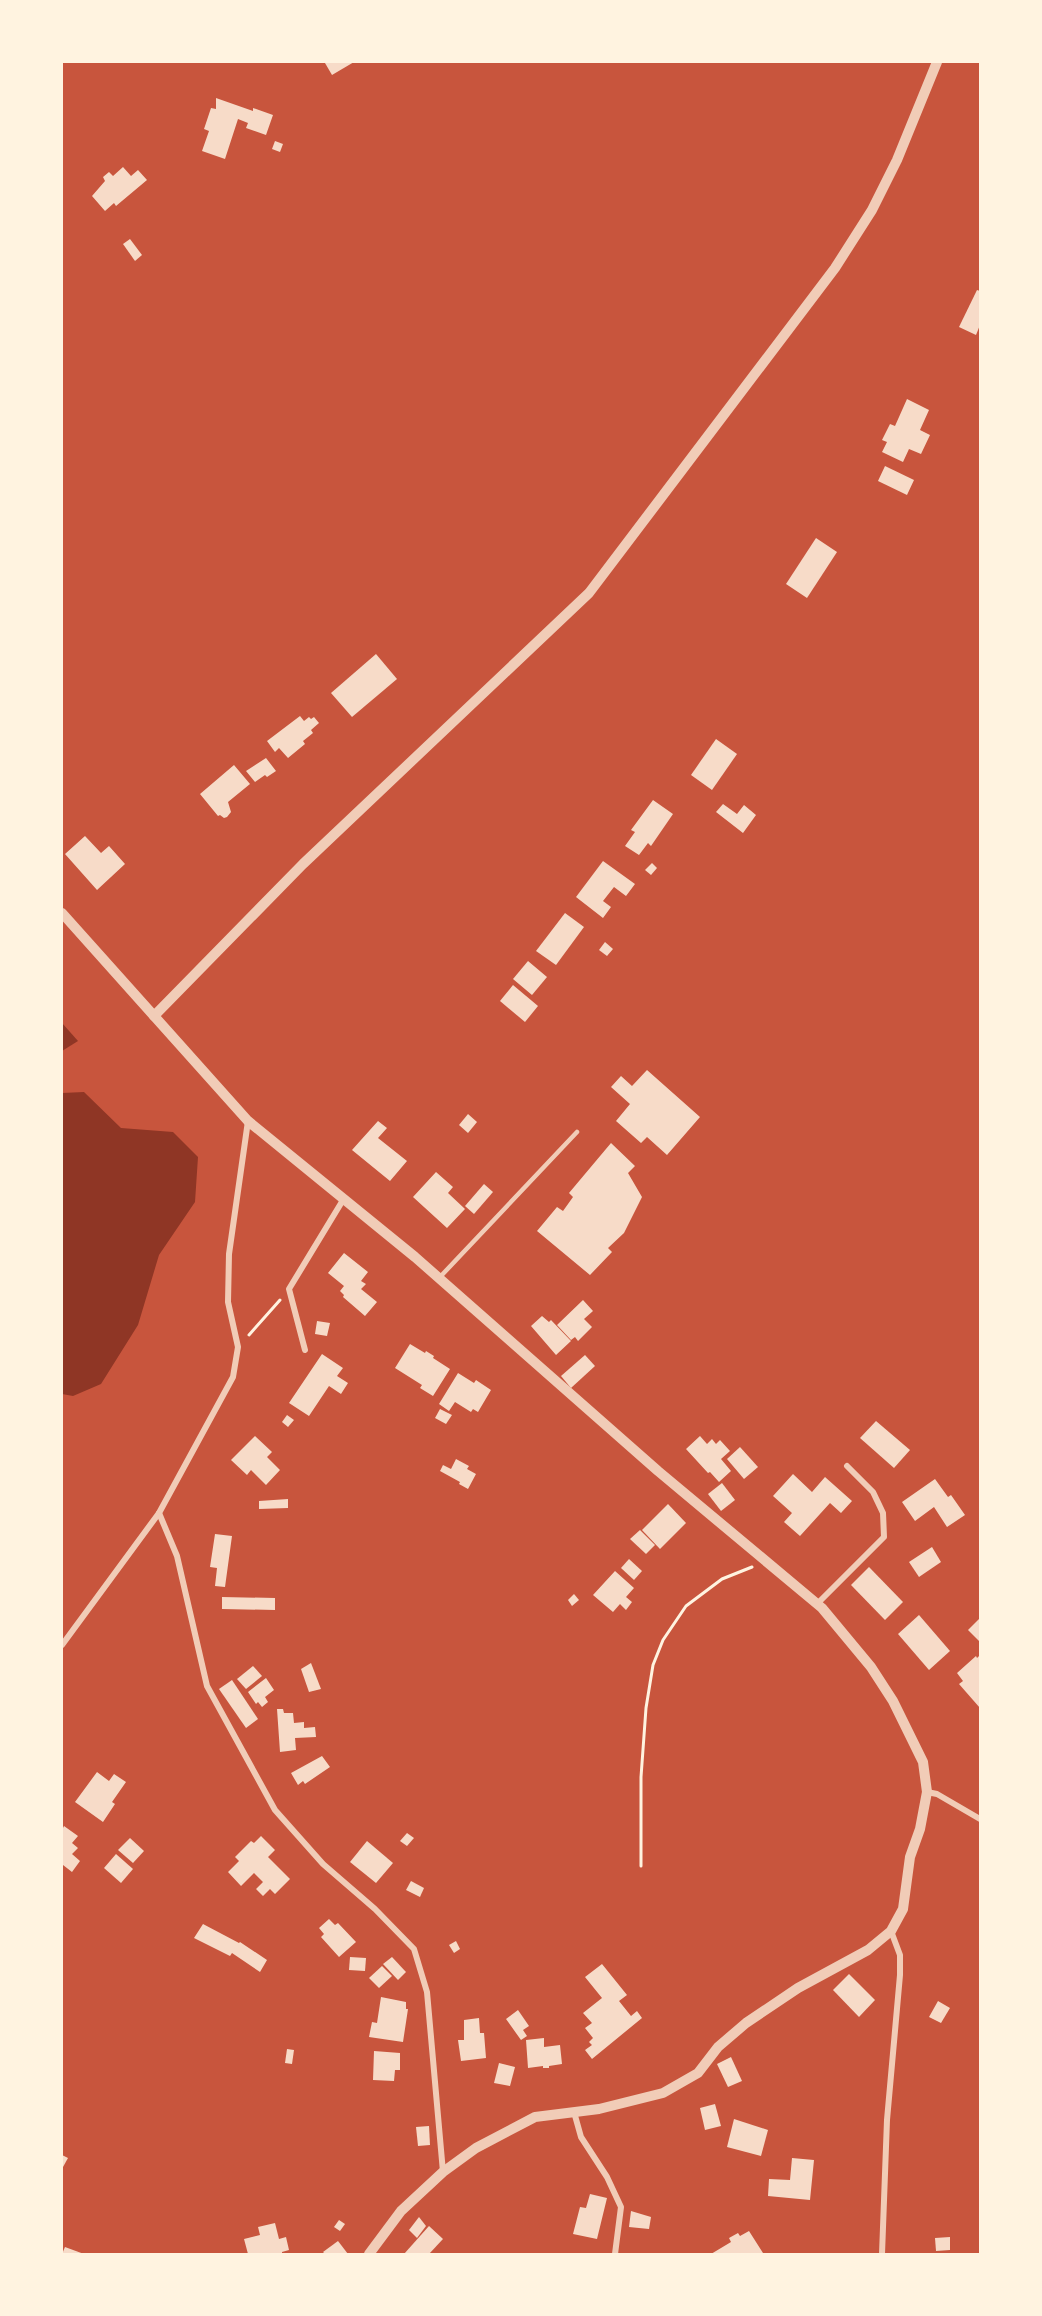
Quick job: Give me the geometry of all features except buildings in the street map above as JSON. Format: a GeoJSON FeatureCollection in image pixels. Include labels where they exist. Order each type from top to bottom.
{"type":"FeatureCollection","features":[{"type":"Feature","properties":{"kind":"street"},"geometry":{"type":"LineString","coordinates":[[154,1016],[303,864],[589,593],[835,268],[872,210],[897,160],[937,62]]}},
{"type":"Feature","properties":{"kind":"street"},"geometry":{"type":"LineString","coordinates":[[62,913],[248,1121],[438,1279],[531,1362],[817,1604],[871,1667],[893,1701],[923,1762],[927,1792],[920,1829],[910,1857],[903,1909],[891,1931],[868,1950],[798,1989],[746,2023],[718,2047],[698,2073],[663,2094],[599,2109],[535,2117],[476,2148],[443,2172],[401,2211],[369,2254]]}},
{"type":"Feature","properties":{"kind":"street"},"geometry":{"type":"LineString","coordinates":[[62,1645],[159,1513],[233,1377],[238,1347],[228,1302],[229,1254],[248,1121]]}},
{"type":"Feature","properties":{"kind":"street"},"geometry":{"type":"LineString","coordinates":[[305,1350],[289,1289],[343,1200]]}},
{"type":"Feature","properties":{"kind":"street"},"geometry":{"type":"LineString","coordinates":[[817,1604],[884,1537],[883,1513],[873,1492],[847,1466]]}},
{"type":"Feature","properties":{"kind":"street"},"geometry":{"type":"LineString","coordinates":[[159,1513],[177,1556],[207,1686],[275,1810],[323,1863],[375,1909],[414,1949],[427,1992],[443,2172]]}},
{"type":"Feature","properties":{"kind":"street"},"geometry":{"type":"LineString","coordinates":[[927,1792],[937,1794],[981,1820]]}},
{"type":"Feature","properties":{"kind":"street"},"geometry":{"type":"LineString","coordinates":[[882,2254],[887,2120],[900,1975],[900,1955],[891,1931]]}},
{"type":"Feature","properties":{"kind":"street"},"geometry":{"type":"LineString","coordinates":[[574,2112],[581,2137],[607,2177],[621,2207],[615,2254]]}},
{"type":"Feature","properties":{"kind":"lane"},"geometry":{"type":"LineString","coordinates":[[438,1279],[577,1132]]}},
{"type":"Feature","properties":{"kind":"path"},"geometry":{"type":"LineString","coordinates":[[238,1347],[289,1289]]}},
{"type":"Feature","properties":{"kind":"path"},"geometry":{"type":"LineString","coordinates":[[641,1866],[641,1777],[646,1708],[653,1665],[663,1640],[686,1606],[722,1579],[764,1561]]}},
{"type":"Feature","properties":{"kind":"shaded area"},"geometry":{"type":"Polygon","coordinates":[[[62,1023],[78,1041],[62,1051],[62,1023]]]}},
{"type":"Feature","properties":{"kind":"shaded area"},"geometry":{"type":"Polygon","coordinates":[[[84,1092],[121,1128],[173,1132],[198,1157],[195,1202],[159,1255],[138,1325],[101,1384],[73,1396],[62,1394],[62,1093],[84,1092]]]}}]}
